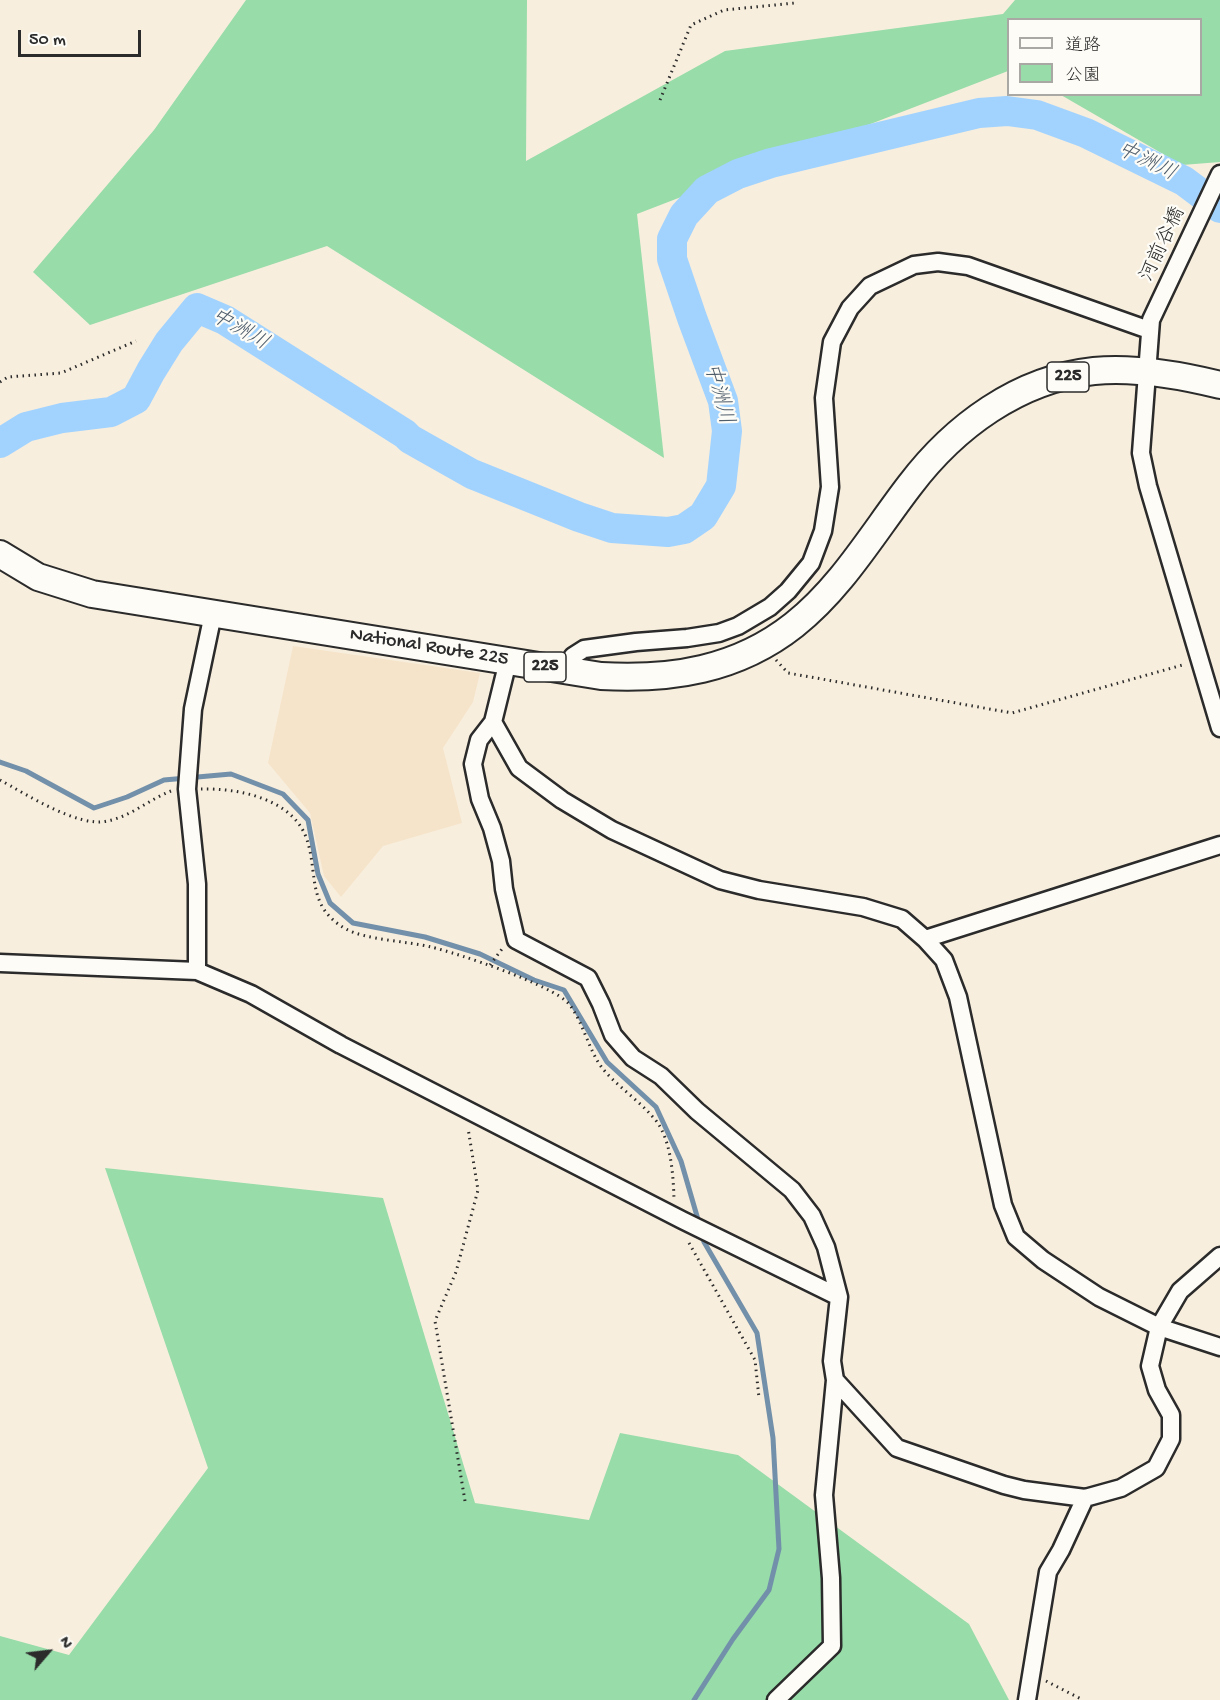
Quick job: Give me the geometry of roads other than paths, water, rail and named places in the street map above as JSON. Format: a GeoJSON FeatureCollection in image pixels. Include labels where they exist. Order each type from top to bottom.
{"type":"FeatureCollection","features":[{"type":"Feature","properties":{"kind":"highway","name":"National Route 225"},"geometry":{"type":"LineString","coordinates":[[0,554],[38,577],[92,594],[601,676],[662,676],[708,668],[763,645],[794,625],[845,573],[911,484],[944,445],[995,405],[1021,392],[1069,376],[1094,371],[1146,372],[1220,385]]}},
{"type":"Feature","properties":{"kind":"street","name":"河前谷橋"},"geometry":{"type":"LineString","coordinates":[[1220,174],[1151,320],[1141,453],[1148,486],[1220,728]]}},
{"type":"Feature","properties":{"kind":"street"},"geometry":{"type":"LineString","coordinates":[[563,670],[573,656],[584,649],[687,638],[719,633],[738,626],[770,607],[788,591],[811,563],[824,531],[830,487],[824,398],[832,342],[850,308],[870,286],[914,265],[938,262],[968,266],[1149,330]]}},
{"type":"Feature","properties":{"kind":"street"},"geometry":{"type":"LineString","coordinates":[[197,971],[197,884],[187,781],[193,709],[213,614]]}},
{"type":"Feature","properties":{"kind":"street"},"geometry":{"type":"LineString","coordinates":[[507,661],[493,722],[478,740],[473,764],[480,799],[492,828],[501,861],[504,889],[516,940],[588,978],[613,1035],[633,1058],[661,1076],[697,1111],[792,1190],[812,1216],[826,1247],[839,1297],[832,1361],[836,1380],[824,1495],[831,1578],[832,1646],[776,1700]]}},
{"type":"Feature","properties":{"kind":"street"},"geometry":{"type":"LineString","coordinates":[[493,722],[519,768],[562,800],[612,830],[720,880],[863,907],[902,919],[926,939],[944,960],[958,997],[1003,1204],[1016,1237],[1042,1260],[1099,1297],[1159,1327],[1220,1347]]}},
{"type":"Feature","properties":{"kind":"street"},"geometry":{"type":"LineString","coordinates":[[926,939],[1220,845]]}},
{"type":"Feature","properties":{"kind":"street"},"geometry":{"type":"LineString","coordinates":[[0,963],[197,971],[251,994],[341,1045],[839,1297]]}},
{"type":"Feature","properties":{"kind":"street"},"geometry":{"type":"LineString","coordinates":[[836,1380],[897,1448],[1024,1490],[1085,1498],[1121,1488],[1156,1468],[1171,1439],[1171,1415],[1157,1390],[1150,1366],[1159,1327],[1180,1292],[1220,1256]]}},
{"type":"Feature","properties":{"kind":"street"},"geometry":{"type":"LineString","coordinates":[[1028,1700],[1048,1572],[1085,1498]]}},
{"type":"Feature","properties":{"kind":"waterway","name":"中洲川"},"geometry":{"type":"LineString","coordinates":[[0,443],[26,427],[62,418],[111,412],[136,399],[169,342],[197,308],[225,320],[410,439],[472,474],[612,528],[668,532],[684,529],[703,516],[721,486],[727,431],[723,401],[672,259],[672,239],[684,215],[707,190],[738,174],[771,163],[979,113],[1007,111],[1037,115],[1086,133],[1184,181],[1220,208]]}},
{"type":"Feature","properties":{"kind":"waterway"},"geometry":{"type":"LineString","coordinates":[[0,762],[26,771],[94,808],[127,797],[164,780],[231,774],[283,794],[308,820],[318,874],[330,903],[353,923],[425,937],[480,954],[534,980],[564,990],[607,1062],[656,1107],[681,1161],[699,1223]]}},
{"type":"Feature","properties":{"kind":"waterway"},"geometry":{"type":"LineString","coordinates":[[694,1700],[733,1639],[769,1590],[779,1549],[773,1438],[757,1333],[702,1235]]}}]}
